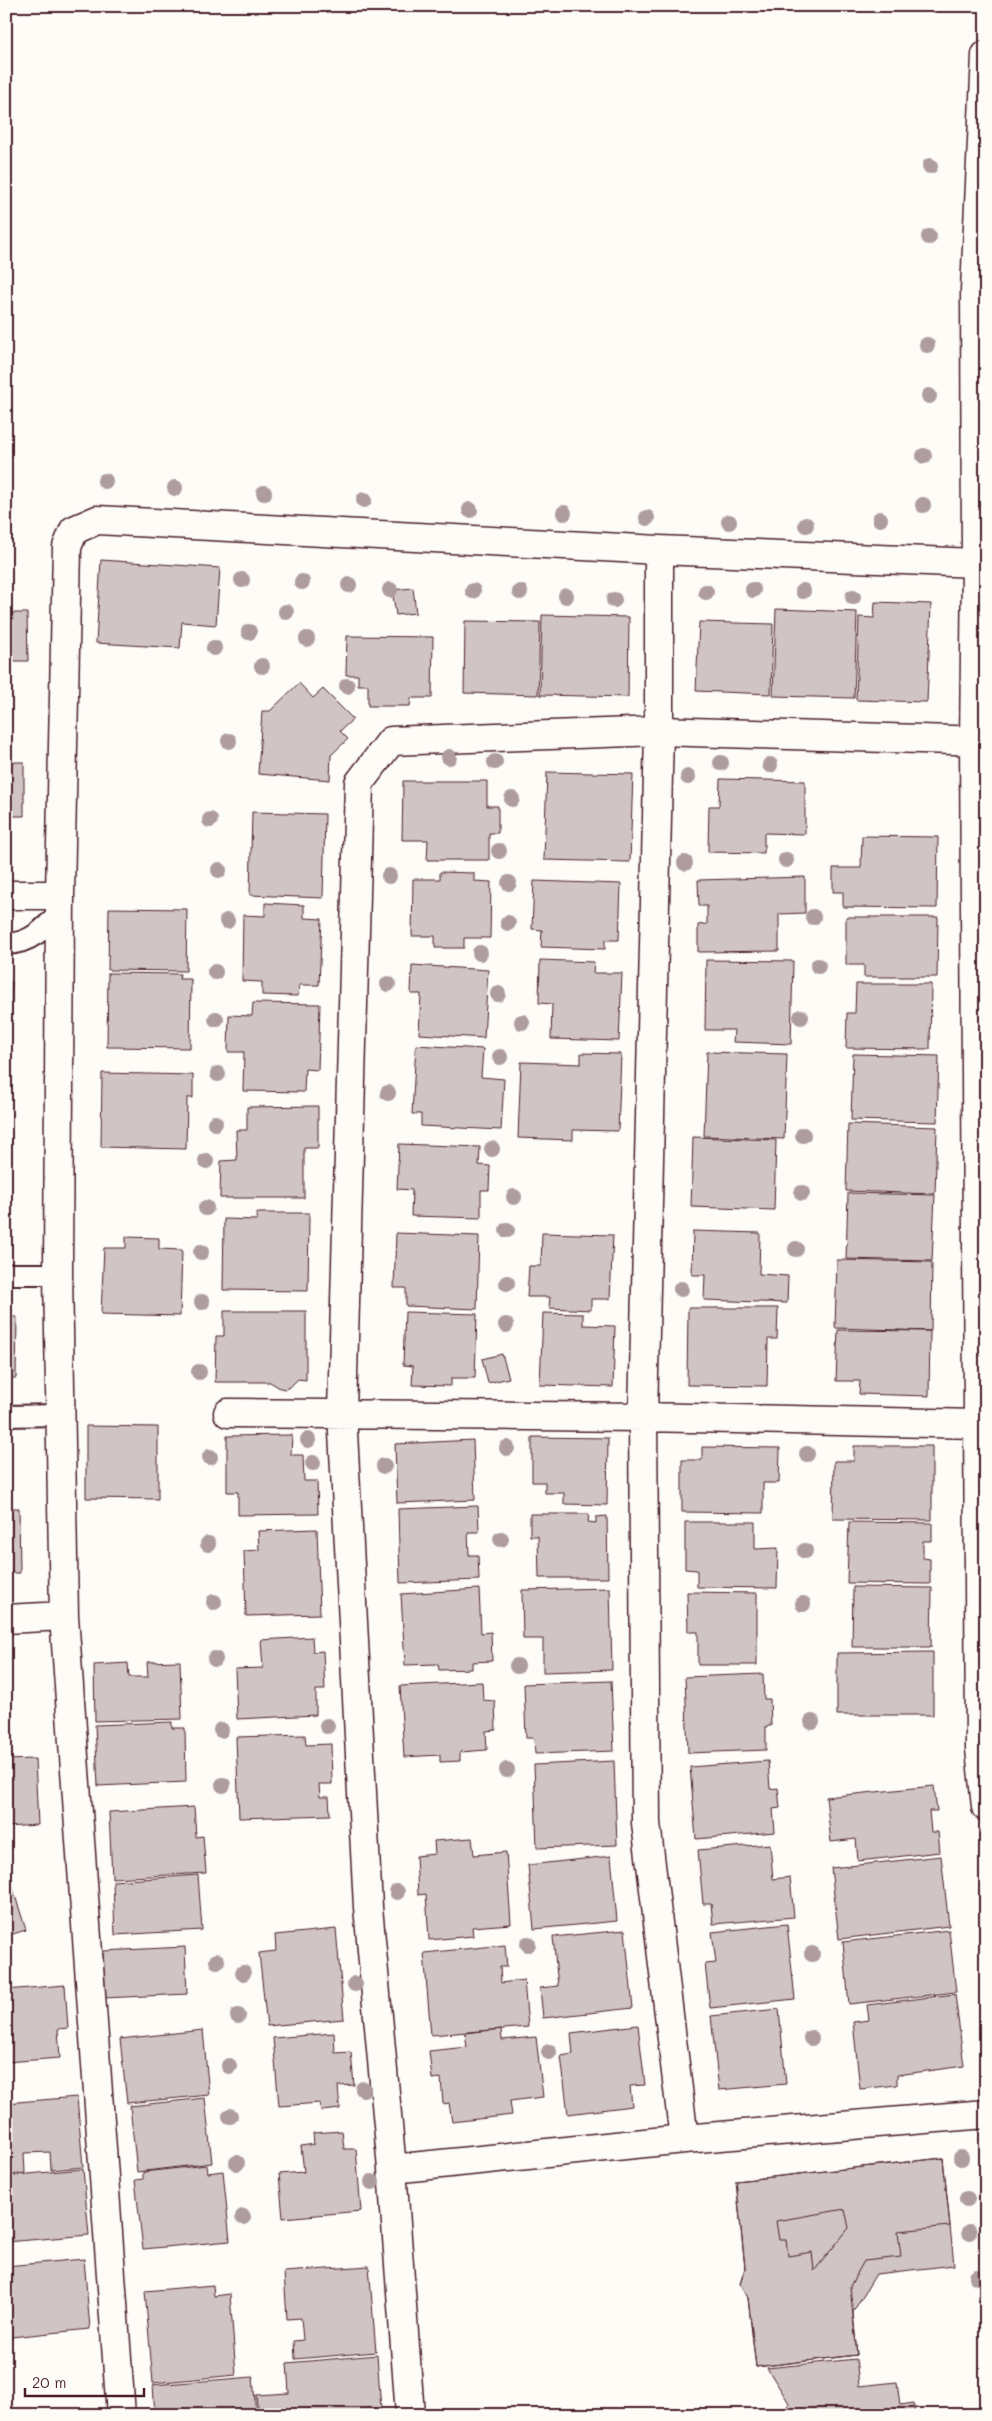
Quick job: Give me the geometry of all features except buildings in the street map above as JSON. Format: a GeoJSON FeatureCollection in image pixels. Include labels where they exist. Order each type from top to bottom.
{"type":"FeatureCollection","features":[{"type":"Feature","properties":{"kind":"street"},"geometry":{"type":"LineString","coordinates":[[986,55],[976,563],[980,741],[978,1424],[983,1749],[986,1807]]}},
{"type":"Feature","properties":{"kind":"street"},"geometry":{"type":"LineString","coordinates":[[121,2415],[64,1616],[58,1274],[60,903],[67,547],[74,530],[97,520],[659,550],[976,563]]}},
{"type":"Feature","properties":{"kind":"street"},"geometry":{"type":"LineString","coordinates":[[659,550],[659,731],[643,1417],[646,1823],[684,2139]]}},
{"type":"Feature","properties":{"kind":"street"},"geometry":{"type":"LineString","coordinates":[[410,2415],[392,2169],[368,1907],[342,1414],[359,783],[391,741],[659,731],[980,741]]}},
{"type":"Feature","properties":{"kind":"street"},"geometry":{"type":"LineString","coordinates":[[6,895],[60,903]]}},
{"type":"Feature","properties":{"kind":"street"},"geometry":{"type":"LineString","coordinates":[[228,1413],[643,1417],[978,1424]]}},
{"type":"Feature","properties":{"kind":"street"},"geometry":{"type":"LineString","coordinates":[[6,1619],[64,1616]]}},
{"type":"Feature","properties":{"kind":"street"},"geometry":{"type":"LineString","coordinates":[[392,2169],[684,2139],[986,2114]]}},
{"type":"Feature","properties":{"kind":"lane"},"geometry":{"type":"LineString","coordinates":[[6,944],[16,944],[41,933],[60,903]]}},
{"type":"Feature","properties":{"kind":"lane"},"geometry":{"type":"LineString","coordinates":[[6,1274],[58,1274]]}},
{"type":"Feature","properties":{"kind":"lane"},"geometry":{"type":"LineString","coordinates":[[6,1416],[60,1415]]}}]}
